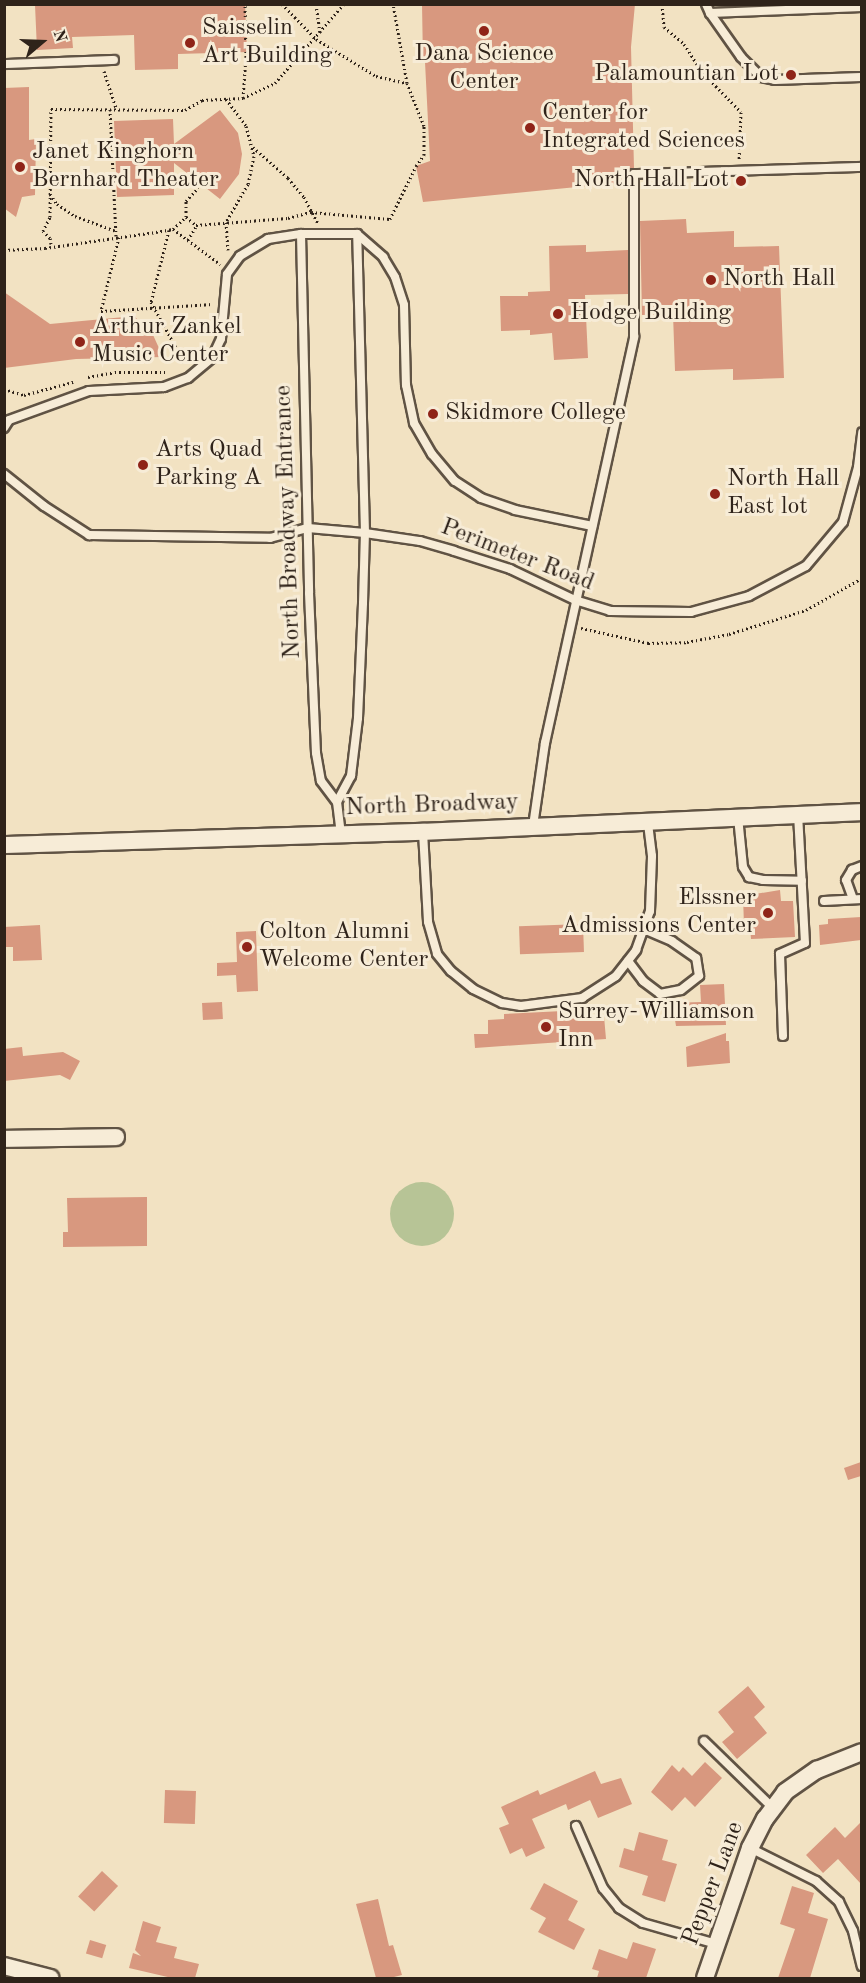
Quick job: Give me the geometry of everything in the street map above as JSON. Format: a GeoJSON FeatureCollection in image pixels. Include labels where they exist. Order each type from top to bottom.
{"type":"FeatureCollection","features":[{"type":"Feature","properties":{"kind":"street","name":"North Broadway"},"geometry":{"type":"LineString","coordinates":[[4,845],[423,832],[861,812]]}},
{"type":"Feature","properties":{"kind":"street"},"geometry":{"type":"LineString","coordinates":[[4,1139],[116,1137]]}},
{"type":"Feature","properties":{"kind":"street","name":"Pepper Lane"},"geometry":{"type":"LineString","coordinates":[[705,1978],[750,1848],[773,1808],[785,1792],[817,1770],[861,1752]]}},
{"type":"Feature","properties":{"kind":"street"},"geometry":{"type":"LineString","coordinates":[[4,1966],[50,1978]]}},
{"type":"Feature","properties":{"kind":"lane"},"geometry":{"type":"LineString","coordinates":[[708,9],[861,7]]}},
{"type":"Feature","properties":{"kind":"lane"},"geometry":{"type":"LineString","coordinates":[[708,9],[741,57],[761,77],[775,80],[861,77]]}},
{"type":"Feature","properties":{"kind":"lane"},"geometry":{"type":"LineString","coordinates":[[4,64],[114,60]]}},
{"type":"Feature","properties":{"kind":"lane"},"geometry":{"type":"LineString","coordinates":[[533,826],[545,743],[634,337],[634,174],[861,167]]}},
{"type":"Feature","properties":{"kind":"lane"},"geometry":{"type":"LineString","coordinates":[[6,422],[89,391],[164,387],[189,378],[212,358],[221,339],[227,274],[240,256],[268,239],[301,234],[357,234],[383,257],[395,277],[404,305],[406,385],[414,423],[432,454],[455,481],[481,498],[515,510],[592,526]]}},
{"type":"Feature","properties":{"kind":"lane","name":"North Broadway Entrance"},"geometry":{"type":"LineString","coordinates":[[301,234],[316,753],[321,781],[337,802],[341,834]]}},
{"type":"Feature","properties":{"kind":"lane"},"geometry":{"type":"LineString","coordinates":[[337,802],[351,776],[358,718],[365,533],[357,234]]}},
{"type":"Feature","properties":{"kind":"lane","name":"Perimeter Road"},"geometry":{"type":"LineString","coordinates":[[4,474],[44,506],[88,535],[270,538],[308,528],[365,533],[420,541],[454,551],[510,569],[575,600],[609,611],[691,612],[749,596],[806,566],[843,522],[858,467],[861,432]]}},
{"type":"Feature","properties":{"kind":"lane"},"geometry":{"type":"LineString","coordinates":[[783,1036],[780,954],[805,943],[798,814]]}},
{"type":"Feature","properties":{"kind":"lane"},"geometry":{"type":"LineString","coordinates":[[738,817],[743,867],[749,877],[763,880],[802,881]]}},
{"type":"Feature","properties":{"kind":"lane"},"geometry":{"type":"LineString","coordinates":[[423,832],[428,922],[437,954],[451,971],[473,989],[502,1003],[521,1006],[582,998],[616,976],[636,950],[644,929],[650,900],[652,856],[648,821]]}},
{"type":"Feature","properties":{"kind":"lane"},"geometry":{"type":"LineString","coordinates":[[824,901],[857,899],[846,880],[852,870],[861,866]]}},
{"type":"Feature","properties":{"kind":"lane"},"geometry":{"type":"LineString","coordinates":[[628,961],[643,981],[660,994],[681,990],[699,976],[696,958],[672,941],[644,929]]}},
{"type":"Feature","properties":{"kind":"lane"},"geometry":{"type":"LineString","coordinates":[[704,1741],[773,1808]]}},
{"type":"Feature","properties":{"kind":"lane"},"geometry":{"type":"LineString","coordinates":[[576,1826],[603,1888],[620,1908],[644,1923],[716,1944]]}},
{"type":"Feature","properties":{"kind":"lane"},"geometry":{"type":"LineString","coordinates":[[750,1848],[816,1881],[839,1902],[854,1931],[861,1966]]}},
{"type":"Feature","properties":{"kind":"path"},"geometry":{"type":"LineString","coordinates":[[243,98],[246,57],[245,4]]}},
{"type":"Feature","properties":{"kind":"path"},"geometry":{"type":"LineString","coordinates":[[282,4],[316,39],[376,76],[407,83]]}},
{"type":"Feature","properties":{"kind":"path"},"geometry":{"type":"LineString","coordinates":[[316,4],[320,34]]}},
{"type":"Feature","properties":{"kind":"path"},"geometry":{"type":"LineString","coordinates":[[51,245],[50,238],[44,231],[50,217],[51,109],[185,110],[202,100],[243,98],[275,83],[316,39],[344,4]]}},
{"type":"Feature","properties":{"kind":"path"},"geometry":{"type":"LineString","coordinates":[[186,217],[196,225],[288,218],[311,212],[390,219],[416,166],[424,155],[424,126],[407,83],[393,4]]}},
{"type":"Feature","properties":{"kind":"path"},"geometry":{"type":"LineString","coordinates":[[662,4],[664,27],[684,44],[703,73],[741,112],[739,171]]}},
{"type":"Feature","properties":{"kind":"path"},"geometry":{"type":"LineString","coordinates":[[100,60],[116,109]]}},
{"type":"Feature","properties":{"kind":"path"},"geometry":{"type":"LineString","coordinates":[[218,269],[228,252],[226,222],[252,173],[253,147],[246,126],[226,99]]}},
{"type":"Feature","properties":{"kind":"path"},"geometry":{"type":"LineString","coordinates":[[110,109],[117,237],[101,310],[223,303]]}},
{"type":"Feature","properties":{"kind":"path"},"geometry":{"type":"LineString","coordinates":[[253,147],[288,178],[304,197],[326,234]]}},
{"type":"Feature","properties":{"kind":"path"},"geometry":{"type":"LineString","coordinates":[[186,217],[186,201],[198,188]]}},
{"type":"Feature","properties":{"kind":"path"},"geometry":{"type":"LineString","coordinates":[[49,192],[57,204],[75,216],[116,231]]}},
{"type":"Feature","properties":{"kind":"path"},"geometry":{"type":"LineString","coordinates":[[4,250],[171,229],[186,217]]}},
{"type":"Feature","properties":{"kind":"path"},"geometry":{"type":"LineString","coordinates":[[188,240],[196,225]]}},
{"type":"Feature","properties":{"kind":"path"},"geometry":{"type":"LineString","coordinates":[[171,229],[220,264]]}},
{"type":"Feature","properties":{"kind":"path"},"geometry":{"type":"LineString","coordinates":[[171,229],[151,302],[186,366]]}},
{"type":"Feature","properties":{"kind":"path"},"geometry":{"type":"LineString","coordinates":[[212,314],[213,293]]}},
{"type":"Feature","properties":{"kind":"path"},"geometry":{"type":"LineString","coordinates":[[177,369],[192,361]]}},
{"type":"Feature","properties":{"kind":"path"},"geometry":{"type":"LineString","coordinates":[[4,389],[24,395],[115,372],[169,372]]}},
{"type":"Feature","properties":{"kind":"path"},"geometry":{"type":"LineString","coordinates":[[570,626],[648,643],[687,642],[729,634],[806,610],[861,578]]}},
{"type":"Feature","properties":{"kind":"green space"},"geometry":{"type":"Polygon","coordinates":[[[416,1182],[428,1182],[445,1191],[452,1202],[454,1214],[452,1226],[445,1237],[428,1246],[416,1246],[404,1241],[395,1232],[390,1220],[390,1208],[395,1196],[404,1187],[416,1182]]]}},
{"type":"Feature","properties":{"kind":"building","name":"Saisselin Art Building"},"geometry":{"type":"Polygon","coordinates":[[[245,4],[247,52],[178,54],[178,69],[135,70],[134,35],[72,37],[73,48],[37,50],[35,5],[245,4]]]}},
{"type":"Feature","properties":{"kind":"building","name":"Center for Integrated Sciences"},"geometry":{"type":"Polygon","coordinates":[[[422,4],[635,4],[631,47],[634,168],[628,171],[628,182],[423,202],[416,166],[430,161],[425,62],[423,62],[422,4]]]}},
{"type":"Feature","properties":{"kind":"building","name":"Janet Kinghorn Bernhard Theater"},"geometry":{"type":"Polygon","coordinates":[[[29,87],[29,140],[36,139],[35,195],[22,197],[16,217],[4,208],[4,88],[29,87]]]}},
{"type":"Feature","properties":{"kind":"building"},"geometry":{"type":"Polygon","coordinates":[[[220,110],[238,133],[242,154],[239,174],[220,199],[174,163],[174,195],[117,197],[114,121],[173,119],[174,144],[220,110]]]}},
{"type":"Feature","properties":{"kind":"building","name":"North Hall"},"geometry":{"type":"Polygon","coordinates":[[[686,219],[687,233],[734,231],[734,247],[779,246],[784,378],[733,380],[733,369],[675,371],[673,314],[642,315],[640,221],[686,219]]]}},
{"type":"Feature","properties":{"kind":"building","name":"Hodge Building"},"geometry":{"type":"Polygon","coordinates":[[[586,245],[586,252],[628,250],[628,294],[585,295],[588,358],[554,360],[552,333],[530,335],[530,330],[501,331],[500,296],[528,296],[528,292],[550,291],[549,246],[586,245]]]}},
{"type":"Feature","properties":{"kind":"building","name":"Arthur Zankel Music Center"},"geometry":{"type":"Polygon","coordinates":[[[4,292],[50,324],[135,316],[141,326],[149,326],[163,357],[76,359],[4,368],[4,292]]]}},
{"type":"Feature","properties":{"kind":"building","name":"Elssner Admissions Center"},"geometry":{"type":"Polygon","coordinates":[[[780,890],[781,901],[793,901],[795,937],[751,939],[750,926],[744,926],[743,896],[780,890]]]}},
{"type":"Feature","properties":{"kind":"building"},"geometry":{"type":"Polygon","coordinates":[[[861,917],[861,940],[820,945],[819,925],[828,924],[828,919],[861,917]]]}},
{"type":"Feature","properties":{"kind":"building"},"geometry":{"type":"Polygon","coordinates":[[[583,924],[584,952],[520,954],[519,926],[583,924]]]}},
{"type":"Feature","properties":{"kind":"building"},"geometry":{"type":"Polygon","coordinates":[[[40,925],[42,960],[13,961],[13,947],[4,947],[4,927],[40,925]]]}},
{"type":"Feature","properties":{"kind":"building","name":"Colton Alumni Welcome Center"},"geometry":{"type":"Polygon","coordinates":[[[256,931],[258,991],[237,992],[236,975],[217,976],[217,963],[237,962],[236,932],[256,931]]]}},
{"type":"Feature","properties":{"kind":"building"},"geometry":{"type":"Polygon","coordinates":[[[724,984],[726,1025],[676,1026],[675,1020],[669,1020],[669,1003],[701,1002],[700,985],[724,984]]]}},
{"type":"Feature","properties":{"kind":"building"},"geometry":{"type":"Polygon","coordinates":[[[222,1002],[223,1019],[203,1020],[202,1003],[222,1002]]]}},
{"type":"Feature","properties":{"kind":"building","name":"Surrey-Williamson Inn"},"geometry":{"type":"Polygon","coordinates":[[[563,1011],[564,1017],[604,1016],[606,1039],[475,1048],[474,1034],[488,1034],[488,1020],[504,1019],[504,1014],[563,1011]]]}},
{"type":"Feature","properties":{"kind":"building"},"geometry":{"type":"Polygon","coordinates":[[[726,1033],[726,1041],[729,1041],[730,1063],[687,1067],[686,1047],[726,1033]]]}},
{"type":"Feature","properties":{"kind":"building"},"geometry":{"type":"Polygon","coordinates":[[[22,1047],[23,1056],[63,1052],[80,1061],[70,1080],[60,1075],[4,1081],[4,1049],[22,1047]]]}},
{"type":"Feature","properties":{"kind":"building"},"geometry":{"type":"Polygon","coordinates":[[[147,1197],[147,1246],[63,1247],[63,1232],[68,1232],[67,1198],[147,1197]]]}},
{"type":"Feature","properties":{"kind":"building"},"geometry":{"type":"Polygon","coordinates":[[[861,1462],[861,1476],[848,1480],[844,1468],[861,1462]]]}},
{"type":"Feature","properties":{"kind":"building"},"geometry":{"type":"Polygon","coordinates":[[[748,1686],[765,1707],[754,1717],[767,1733],[737,1759],[722,1742],[734,1732],[718,1712],[748,1686]]]}},
{"type":"Feature","properties":{"kind":"building"},"geometry":{"type":"Polygon","coordinates":[[[705,1762],[722,1778],[695,1807],[685,1797],[672,1811],[651,1792],[672,1765],[679,1772],[683,1767],[692,1776],[705,1762]]]}},
{"type":"Feature","properties":{"kind":"building"},"geometry":{"type":"Polygon","coordinates":[[[595,1771],[601,1784],[621,1778],[632,1804],[598,1818],[590,1800],[568,1810],[566,1804],[532,1819],[545,1848],[526,1857],[522,1848],[510,1854],[499,1828],[509,1824],[501,1807],[538,1790],[540,1795],[595,1771]]]}},
{"type":"Feature","properties":{"kind":"building"},"geometry":{"type":"Polygon","coordinates":[[[165,1790],[196,1791],[195,1824],[164,1823],[165,1790]]]}},
{"type":"Feature","properties":{"kind":"building"},"geometry":{"type":"Polygon","coordinates":[[[861,1822],[861,1884],[838,1859],[823,1873],[806,1855],[835,1827],[845,1838],[861,1822]]]}},
{"type":"Feature","properties":{"kind":"building"},"geometry":{"type":"Polygon","coordinates":[[[639,1832],[668,1840],[662,1860],[677,1864],[665,1902],[642,1895],[648,1876],[619,1867],[624,1848],[634,1851],[639,1832]]]}},
{"type":"Feature","properties":{"kind":"building"},"geometry":{"type":"Polygon","coordinates":[[[102,1871],[118,1886],[94,1912],[78,1897],[102,1871]]]}},
{"type":"Feature","properties":{"kind":"building"},"geometry":{"type":"Polygon","coordinates":[[[544,1883],[578,1901],[568,1920],[585,1929],[574,1950],[538,1932],[546,1918],[530,1909],[544,1883]]]}},
{"type":"Feature","properties":{"kind":"building"},"geometry":{"type":"Polygon","coordinates":[[[792,1886],[814,1893],[808,1913],[828,1919],[810,1978],[778,1978],[795,1929],[780,1924],[792,1886]]]}},
{"type":"Feature","properties":{"kind":"building"},"geometry":{"type":"Polygon","coordinates":[[[378,1899],[389,1946],[393,1945],[402,1975],[390,1978],[376,1978],[356,1904],[378,1899]]]}},
{"type":"Feature","properties":{"kind":"building"},"geometry":{"type":"Polygon","coordinates":[[[143,1921],[161,1927],[156,1942],[177,1947],[174,1958],[199,1964],[195,1978],[172,1978],[129,1968],[133,1953],[141,1956],[135,1950],[143,1921]]]}},
{"type":"Feature","properties":{"kind":"building"},"geometry":{"type":"Polygon","coordinates":[[[90,1940],[106,1945],[102,1958],[86,1953],[90,1940]]]}},
{"type":"Feature","properties":{"kind":"building"},"geometry":{"type":"Polygon","coordinates":[[[633,1942],[656,1949],[646,1978],[597,1978],[599,1971],[592,1969],[599,1949],[627,1959],[633,1942]]]}},
{"type":"Feature","properties":{"kind":"place","name":"Dana Science Center"},"geometry":{"type":"Point","coordinates":[484,31]}},
{"type":"Feature","properties":{"kind":"place","name":"Saisselin Art Building"},"geometry":{"type":"Point","coordinates":[190,43]}},
{"type":"Feature","properties":{"kind":"place","name":"Palamountian Lot"},"geometry":{"type":"Point","coordinates":[791,75]}},
{"type":"Feature","properties":{"kind":"place","name":"Center for Integrated Sciences"},"geometry":{"type":"Point","coordinates":[530,128]}},
{"type":"Feature","properties":{"kind":"place","name":"Janet Kinghorn Bernhard Theater"},"geometry":{"type":"Point","coordinates":[20,167]}},
{"type":"Feature","properties":{"kind":"place","name":"North Hall Lot"},"geometry":{"type":"Point","coordinates":[741,181]}},
{"type":"Feature","properties":{"kind":"place","name":"North Hall"},"geometry":{"type":"Point","coordinates":[711,280]}},
{"type":"Feature","properties":{"kind":"place","name":"Hodge Building"},"geometry":{"type":"Point","coordinates":[558,314]}},
{"type":"Feature","properties":{"kind":"place","name":"Arthur Zankel Music Center"},"geometry":{"type":"Point","coordinates":[80,342]}},
{"type":"Feature","properties":{"kind":"place","name":"Skidmore College"},"geometry":{"type":"Point","coordinates":[433,414]}},
{"type":"Feature","properties":{"kind":"place","name":"Arts Quad Parking A"},"geometry":{"type":"Point","coordinates":[143,465]}},
{"type":"Feature","properties":{"kind":"place","name":"North Hall East lot"},"geometry":{"type":"Point","coordinates":[715,494]}},
{"type":"Feature","properties":{"kind":"place","name":"Elssner Admissions Center"},"geometry":{"type":"Point","coordinates":[768,913]}},
{"type":"Feature","properties":{"kind":"place","name":"Colton Alumni Welcome Center"},"geometry":{"type":"Point","coordinates":[247,947]}},
{"type":"Feature","properties":{"kind":"place","name":"Surrey-Williamson Inn"},"geometry":{"type":"Point","coordinates":[546,1027]}}]}
